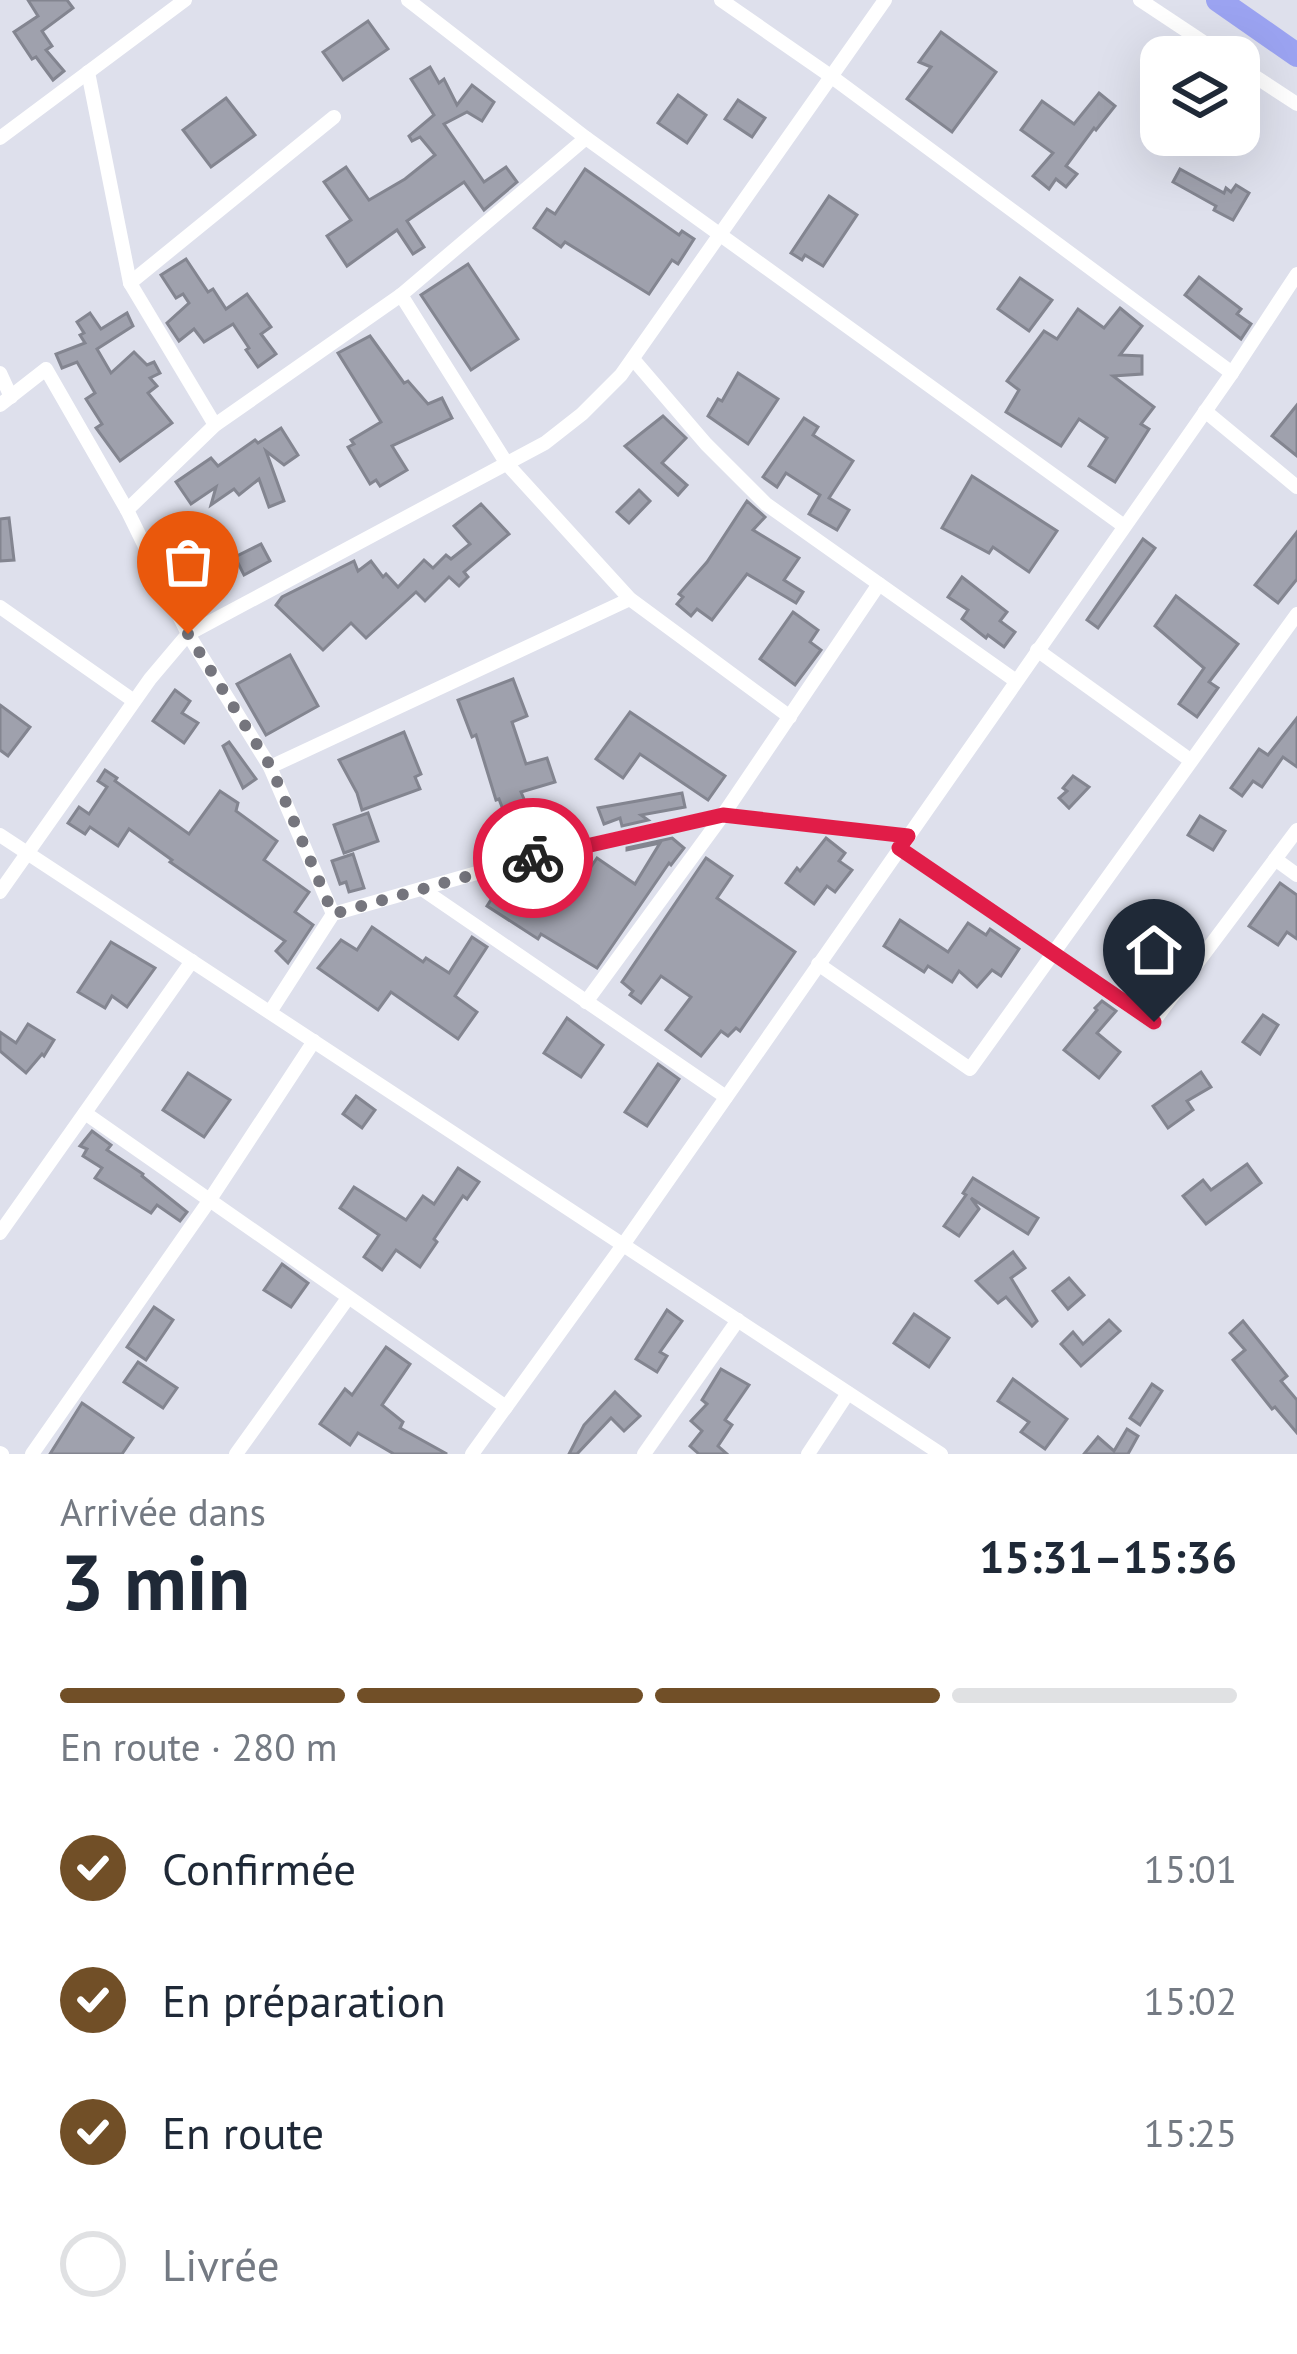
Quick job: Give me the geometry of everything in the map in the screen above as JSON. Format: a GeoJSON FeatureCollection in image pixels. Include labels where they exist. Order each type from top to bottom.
{"type":"FeatureCollection","features":[{"type":"Feature","properties":{"kind":"highway"},"geometry":{"type":"LineString","coordinates":[[1219,0],[1297,55]]}},
{"type":"Feature","properties":{"kind":"street"},"geometry":{"type":"LineString","coordinates":[[0,138],[185,0]]}},
{"type":"Feature","properties":{"kind":"street"},"geometry":{"type":"LineString","coordinates":[[408,0],[586,137],[1124,526]]}},
{"type":"Feature","properties":{"kind":"street"},"geometry":{"type":"LineString","coordinates":[[721,0],[1232,374]]}},
{"type":"Feature","properties":{"kind":"street"},"geometry":{"type":"LineString","coordinates":[[0,892],[134,701],[188,634],[507,464],[562,431],[621,375],[886,0]]}},
{"type":"Feature","properties":{"kind":"street"},"geometry":{"type":"LineString","coordinates":[[1140,0],[1194,36]]}},
{"type":"Feature","properties":{"kind":"street"},"geometry":{"type":"LineString","coordinates":[[88,72],[130,283],[215,424]]}},
{"type":"Feature","properties":{"kind":"street"},"geometry":{"type":"LineString","coordinates":[[1260,80],[1297,104]]}},
{"type":"Feature","properties":{"kind":"street"},"geometry":{"type":"LineString","coordinates":[[130,283],[334,117]]}},
{"type":"Feature","properties":{"kind":"street"},"geometry":{"type":"LineString","coordinates":[[127,510],[215,424],[401,295],[586,137]]}},
{"type":"Feature","properties":{"kind":"street"},"geometry":{"type":"LineString","coordinates":[[474,1453],[1232,374],[1297,274]]}},
{"type":"Feature","properties":{"kind":"street"},"geometry":{"type":"LineString","coordinates":[[401,295],[507,464],[630,598],[790,718]]}},
{"type":"Feature","properties":{"kind":"street"},"geometry":{"type":"LineString","coordinates":[[633,359],[766,504],[1016,681]]}},
{"type":"Feature","properties":{"kind":"street"},"geometry":{"type":"LineString","coordinates":[[0,373],[6,401],[46,370],[127,510],[188,634],[271,767],[333,914]]}},
{"type":"Feature","properties":{"kind":"street"},"geometry":{"type":"LineString","coordinates":[[1204,411],[1297,487]]}},
{"type":"Feature","properties":{"kind":"street"},"geometry":{"type":"LineString","coordinates":[[586,1002],[723,815],[879,584]]}},
{"type":"Feature","properties":{"kind":"street"},"geometry":{"type":"LineString","coordinates":[[271,767],[630,598]]}},
{"type":"Feature","properties":{"kind":"street"},"geometry":{"type":"LineString","coordinates":[[0,607],[134,701]]}},
{"type":"Feature","properties":{"kind":"street"},"geometry":{"type":"LineString","coordinates":[[818,964],[970,1069],[1297,614]]}},
{"type":"Feature","properties":{"kind":"street"},"geometry":{"type":"LineString","coordinates":[[1037,650],[1190,760]]}},
{"type":"Feature","properties":{"kind":"street"},"geometry":{"type":"LineString","coordinates":[[270,1012],[333,914],[522,860],[723,815],[903,842],[1154,1022],[1297,830]]}},
{"type":"Feature","properties":{"kind":"street"},"geometry":{"type":"LineString","coordinates":[[0,835],[934,1452]]}},
{"type":"Feature","properties":{"kind":"street"},"geometry":{"type":"LineString","coordinates":[[1275,859],[1297,875]]}},
{"type":"Feature","properties":{"kind":"street"},"geometry":{"type":"LineString","coordinates":[[422,889],[726,1097]]}},
{"type":"Feature","properties":{"kind":"street"},"geometry":{"type":"LineString","coordinates":[[0,1233],[192,962]]}},
{"type":"Feature","properties":{"kind":"street"},"geometry":{"type":"LineString","coordinates":[[32,1454],[314,1041]]}},
{"type":"Feature","properties":{"kind":"street"},"geometry":{"type":"LineString","coordinates":[[85,1113],[506,1407]]}},
{"type":"Feature","properties":{"kind":"street"},"geometry":{"type":"LineString","coordinates":[[236,1454],[348,1298]]}},
{"type":"Feature","properties":{"kind":"street"},"geometry":{"type":"LineString","coordinates":[[644,1454],[738,1321]]}},
{"type":"Feature","properties":{"kind":"street"},"geometry":{"type":"LineString","coordinates":[[808,1454],[848,1393]]}},
{"type":"Feature","properties":{"kind":"building"},"geometry":{"type":"Polygon","coordinates":[[[28,0],[67,0],[73,8],[42,31],[52,46],[46,50],[64,71],[53,80],[14,32],[38,16],[28,0]]]}},
{"type":"Feature","properties":{"kind":"building"},"geometry":{"type":"Polygon","coordinates":[[[368,21],[388,49],[343,80],[323,52],[368,21]]]}},
{"type":"Feature","properties":{"kind":"building"},"geometry":{"type":"Polygon","coordinates":[[[941,32],[996,72],[952,132],[907,99],[931,67],[919,62],[941,32]]]}},
{"type":"Feature","properties":{"kind":"building"},"geometry":{"type":"Polygon","coordinates":[[[430,67],[439,83],[444,79],[457,105],[472,85],[494,102],[482,121],[467,112],[444,124],[484,182],[506,167],[517,182],[484,210],[464,182],[407,221],[424,247],[413,254],[397,230],[347,266],[327,236],[351,220],[324,182],[346,167],[369,200],[435,155],[420,137],[412,141],[409,136],[434,115],[411,79],[430,67]]]}},
{"type":"Feature","properties":{"kind":"building"},"geometry":{"type":"Polygon","coordinates":[[[1099,93],[1115,106],[1066,166],[1077,174],[1066,187],[1056,179],[1049,189],[1033,176],[1053,153],[1021,130],[1042,101],[1074,124],[1099,93]]]}},
{"type":"Feature","properties":{"kind":"building"},"geometry":{"type":"Polygon","coordinates":[[[678,95],[706,115],[687,143],[658,123],[678,95]]]}},
{"type":"Feature","properties":{"kind":"building"},"geometry":{"type":"Polygon","coordinates":[[[226,98],[255,135],[211,167],[183,130],[226,98]]]}},
{"type":"Feature","properties":{"kind":"building"},"geometry":{"type":"Polygon","coordinates":[[[738,100],[765,118],[752,137],[725,119],[738,100]]]}},
{"type":"Feature","properties":{"kind":"building"},"geometry":{"type":"Polygon","coordinates":[[[585,169],[679,235],[682,231],[694,239],[678,264],[672,260],[649,294],[534,228],[547,209],[555,214],[585,169]]]}},
{"type":"Feature","properties":{"kind":"building"},"geometry":{"type":"Polygon","coordinates":[[[1180,169],[1224,193],[1236,185],[1249,193],[1233,220],[1173,182],[1180,169]]]}},
{"type":"Feature","properties":{"kind":"building"},"geometry":{"type":"Polygon","coordinates":[[[829,196],[857,215],[823,266],[791,253],[829,196]]]}},
{"type":"Feature","properties":{"kind":"building"},"geometry":{"type":"Polygon","coordinates":[[[186,259],[226,309],[247,294],[271,327],[261,334],[276,354],[258,367],[233,324],[204,342],[194,329],[179,341],[167,323],[189,303],[183,294],[176,298],[161,275],[186,259]]]}},
{"type":"Feature","properties":{"kind":"building"},"geometry":{"type":"Polygon","coordinates":[[[468,264],[518,339],[471,370],[421,295],[468,264]]]}},
{"type":"Feature","properties":{"kind":"building"},"geometry":{"type":"Polygon","coordinates":[[[1199,277],[1241,309],[1237,314],[1251,324],[1241,339],[1185,295],[1199,277]]]}},
{"type":"Feature","properties":{"kind":"building"},"geometry":{"type":"Polygon","coordinates":[[[1020,278],[1052,300],[1029,331],[998,309],[1020,278]]]}},
{"type":"Feature","properties":{"kind":"building"},"geometry":{"type":"Polygon","coordinates":[[[1120,308],[1142,326],[1120,355],[1142,356],[1142,374],[1113,376],[1154,407],[1141,424],[1149,429],[1115,482],[1089,466],[1107,438],[1079,419],[1061,446],[1006,412],[1019,390],[1007,381],[1044,331],[1057,339],[1078,309],[1104,328],[1120,308]]]}},
{"type":"Feature","properties":{"kind":"building"},"geometry":{"type":"Polygon","coordinates":[[[90,313],[101,329],[127,313],[133,326],[97,349],[111,373],[134,352],[147,365],[154,362],[160,373],[150,378],[157,386],[148,393],[172,423],[120,461],[96,428],[102,424],[86,399],[95,393],[77,362],[62,368],[56,354],[85,343],[77,322],[90,313]]]}},
{"type":"Feature","properties":{"kind":"building"},"geometry":{"type":"Polygon","coordinates":[[[370,336],[404,383],[408,381],[428,404],[442,398],[452,418],[392,446],[407,470],[380,486],[376,480],[370,484],[348,447],[354,444],[351,440],[381,422],[338,353],[370,336]]]}},
{"type":"Feature","properties":{"kind":"building"},"geometry":{"type":"Polygon","coordinates":[[[738,373],[778,399],[748,444],[708,416],[738,373]]]}},
{"type":"Feature","properties":{"kind":"building"},"geometry":{"type":"Polygon","coordinates":[[[1297,405],[1297,456],[1272,436],[1297,405]]]}},
{"type":"Feature","properties":{"kind":"building"},"geometry":{"type":"Polygon","coordinates":[[[663,416],[686,438],[662,463],[687,485],[678,495],[625,446],[663,416]]]}},
{"type":"Feature","properties":{"kind":"building"},"geometry":{"type":"Polygon","coordinates":[[[804,418],[818,427],[813,435],[853,461],[829,498],[849,510],[837,530],[809,514],[820,495],[786,473],[777,487],[763,477],[804,418]]]}},
{"type":"Feature","properties":{"kind":"building"},"geometry":{"type":"Polygon","coordinates":[[[281,428],[298,455],[284,465],[266,451],[284,501],[269,507],[259,479],[239,495],[234,489],[211,505],[216,487],[191,504],[176,482],[211,458],[218,466],[281,428]]]}},
{"type":"Feature","properties":{"kind":"building"},"geometry":{"type":"Polygon","coordinates":[[[972,476],[1057,531],[1029,572],[993,547],[989,553],[942,528],[972,476]]]}},
{"type":"Feature","properties":{"kind":"building"},"geometry":{"type":"Polygon","coordinates":[[[639,490],[650,501],[629,523],[617,512],[639,490]]]}},
{"type":"Feature","properties":{"kind":"building"},"geometry":{"type":"Polygon","coordinates":[[[747,501],[765,517],[753,530],[799,558],[784,580],[803,592],[796,603],[747,574],[712,620],[697,609],[691,616],[677,604],[683,597],[679,594],[707,562],[747,501]]]}},
{"type":"Feature","properties":{"kind":"building"},"geometry":{"type":"Polygon","coordinates":[[[481,504],[509,534],[464,572],[468,577],[459,586],[449,577],[425,601],[416,592],[366,638],[351,623],[323,650],[276,605],[282,597],[354,561],[358,571],[371,561],[398,587],[424,560],[433,568],[446,555],[451,559],[470,544],[454,526],[481,504]]]}},
{"type":"Feature","properties":{"kind":"building"},"geometry":{"type":"Polygon","coordinates":[[[9,518],[14,560],[0,561],[0,519],[9,518]]]}},
{"type":"Feature","properties":{"kind":"building"},"geometry":{"type":"Polygon","coordinates":[[[1297,532],[1297,579],[1278,603],[1255,585],[1297,532]]]}},
{"type":"Feature","properties":{"kind":"building"},"geometry":{"type":"Polygon","coordinates":[[[1143,539],[1155,548],[1098,628],[1087,620],[1143,539]]]}},
{"type":"Feature","properties":{"kind":"building"},"geometry":{"type":"Polygon","coordinates":[[[261,544],[270,561],[244,575],[235,557],[261,544]]]}},
{"type":"Feature","properties":{"kind":"building"},"geometry":{"type":"Polygon","coordinates":[[[962,577],[1007,612],[1000,621],[1015,632],[1004,647],[962,619],[968,610],[948,597],[962,577]]]}},
{"type":"Feature","properties":{"kind":"building"},"geometry":{"type":"Polygon","coordinates":[[[1176,596],[1238,644],[1209,682],[1218,688],[1197,717],[1179,704],[1204,668],[1155,626],[1176,596]]]}},
{"type":"Feature","properties":{"kind":"building"},"geometry":{"type":"Polygon","coordinates":[[[793,612],[818,630],[810,642],[821,650],[795,685],[760,659],[793,612]]]}},
{"type":"Feature","properties":{"kind":"building"},"geometry":{"type":"Polygon","coordinates":[[[290,655],[318,706],[266,735],[237,684],[290,655]]]}},
{"type":"Feature","properties":{"kind":"building"},"geometry":{"type":"Polygon","coordinates":[[[513,679],[527,716],[512,722],[526,764],[547,758],[555,782],[521,792],[539,834],[515,842],[476,735],[472,737],[458,700],[513,679]]]}},
{"type":"Feature","properties":{"kind":"building"},"geometry":{"type":"Polygon","coordinates":[[[175,690],[190,701],[182,713],[198,723],[184,743],[153,721],[175,690]]]}},
{"type":"Feature","properties":{"kind":"building"},"geometry":{"type":"Polygon","coordinates":[[[0,705],[30,727],[8,756],[0,750],[0,705]]]}},
{"type":"Feature","properties":{"kind":"building"},"geometry":{"type":"Polygon","coordinates":[[[630,712],[725,776],[708,800],[640,754],[623,778],[596,759],[630,712]]]}},
{"type":"Feature","properties":{"kind":"building"},"geometry":{"type":"Polygon","coordinates":[[[1297,718],[1297,767],[1283,757],[1262,787],[1253,781],[1242,796],[1231,788],[1259,749],[1268,755],[1297,718]]]}},
{"type":"Feature","properties":{"kind":"building"},"geometry":{"type":"Polygon","coordinates":[[[404,732],[421,774],[415,777],[420,789],[362,810],[339,760],[404,732]]]}},
{"type":"Feature","properties":{"kind":"building"},"geometry":{"type":"Polygon","coordinates":[[[229,742],[256,779],[243,788],[223,746],[229,742]]]}},
{"type":"Feature","properties":{"kind":"building"},"geometry":{"type":"Polygon","coordinates":[[[105,770],[189,834],[220,791],[238,803],[236,811],[277,841],[264,860],[309,892],[295,912],[313,925],[288,963],[276,951],[285,941],[129,829],[118,846],[90,827],[85,834],[68,823],[79,807],[89,814],[107,787],[98,781],[105,770]]]}},
{"type":"Feature","properties":{"kind":"building"},"geometry":{"type":"Polygon","coordinates":[[[1073,776],[1089,787],[1069,808],[1059,798],[1073,776]]]}},
{"type":"Feature","properties":{"kind":"building"},"geometry":{"type":"Polygon","coordinates":[[[682,793],[685,807],[641,815],[648,820],[622,826],[620,818],[604,824],[598,808],[682,793]]]}},
{"type":"Feature","properties":{"kind":"building"},"geometry":{"type":"Polygon","coordinates":[[[368,813],[378,841],[344,853],[334,825],[368,813]]]}},
{"type":"Feature","properties":{"kind":"building"},"geometry":{"type":"Polygon","coordinates":[[[1200,816],[1225,831],[1213,850],[1188,835],[1200,816]]]}},
{"type":"Feature","properties":{"kind":"building"},"geometry":{"type":"Polygon","coordinates":[[[672,838],[684,848],[597,968],[541,934],[538,939],[487,906],[501,884],[519,895],[529,879],[538,884],[549,866],[561,873],[560,863],[579,859],[582,880],[597,858],[635,884],[660,843],[627,848],[672,838]]]}},
{"type":"Feature","properties":{"kind":"building"},"geometry":{"type":"Polygon","coordinates":[[[826,838],[845,853],[839,861],[852,870],[835,892],[827,886],[814,904],[786,883],[826,838]]]}},
{"type":"Feature","properties":{"kind":"building"},"geometry":{"type":"Polygon","coordinates":[[[353,854],[364,888],[349,892],[346,882],[340,884],[332,861],[353,854]]]}},
{"type":"Feature","properties":{"kind":"building"},"geometry":{"type":"Polygon","coordinates":[[[706,858],[732,876],[717,898],[795,952],[740,1031],[736,1028],[728,1036],[721,1031],[701,1056],[666,1030],[691,997],[661,976],[641,1003],[622,982],[706,858]]]}},
{"type":"Feature","properties":{"kind":"building"},"geometry":{"type":"Polygon","coordinates":[[[1280,883],[1297,895],[1297,939],[1287,932],[1278,945],[1249,926],[1280,883]]]}},
{"type":"Feature","properties":{"kind":"building"},"geometry":{"type":"Polygon","coordinates":[[[900,920],[948,952],[968,923],[986,935],[990,929],[1019,949],[1001,976],[992,970],[977,987],[959,971],[952,982],[928,966],[924,972],[884,946],[900,920]]]}},
{"type":"Feature","properties":{"kind":"building"},"geometry":{"type":"Polygon","coordinates":[[[372,927],[423,962],[426,958],[449,973],[472,937],[487,947],[455,996],[477,1012],[458,1039],[391,992],[378,1010],[318,968],[341,940],[357,950],[372,927]]]}},
{"type":"Feature","properties":{"kind":"building"},"geometry":{"type":"Polygon","coordinates":[[[111,942],[155,968],[127,1007],[112,996],[105,1008],[78,992],[111,942]]]}},
{"type":"Feature","properties":{"kind":"building"},"geometry":{"type":"Polygon","coordinates":[[[1102,1001],[1116,1011],[1097,1033],[1120,1052],[1099,1078],[1064,1050],[1102,1001]]]}},
{"type":"Feature","properties":{"kind":"building"},"geometry":{"type":"Polygon","coordinates":[[[1263,1015],[1278,1025],[1260,1054],[1243,1042],[1263,1015]]]}},
{"type":"Feature","properties":{"kind":"building"},"geometry":{"type":"Polygon","coordinates":[[[567,1018],[603,1045],[581,1077],[544,1053],[567,1018]]]}},
{"type":"Feature","properties":{"kind":"building"},"geometry":{"type":"Polygon","coordinates":[[[28,1024],[54,1040],[26,1073],[0,1051],[0,1032],[16,1043],[28,1024]]]}},
{"type":"Feature","properties":{"kind":"building"},"geometry":{"type":"Polygon","coordinates":[[[658,1064],[679,1079],[647,1126],[625,1112],[658,1064]]]}},
{"type":"Feature","properties":{"kind":"building"},"geometry":{"type":"Polygon","coordinates":[[[1201,1072],[1211,1087],[1187,1101],[1193,1110],[1168,1128],[1153,1106],[1201,1072]]]}},
{"type":"Feature","properties":{"kind":"building"},"geometry":{"type":"Polygon","coordinates":[[[188,1073],[230,1100],[204,1137],[163,1110],[188,1073]]]}},
{"type":"Feature","properties":{"kind":"building"},"geometry":{"type":"Polygon","coordinates":[[[356,1096],[375,1110],[362,1128],[343,1114],[356,1096]]]}},
{"type":"Feature","properties":{"kind":"building"},"geometry":{"type":"Polygon","coordinates":[[[92,1131],[111,1145],[107,1150],[187,1212],[180,1221],[157,1205],[151,1213],[95,1178],[102,1168],[83,1156],[87,1149],[80,1146],[92,1131]]]}},
{"type":"Feature","properties":{"kind":"building"},"geometry":{"type":"Polygon","coordinates":[[[1247,1164],[1261,1183],[1206,1224],[1183,1196],[1203,1180],[1211,1190],[1247,1164]]]}},
{"type":"Feature","properties":{"kind":"building"},"geometry":{"type":"Polygon","coordinates":[[[458,1168],[479,1182],[467,1199],[463,1196],[420,1267],[396,1250],[382,1270],[364,1257],[379,1235],[340,1208],[354,1187],[406,1220],[423,1196],[434,1204],[458,1168]]]}},
{"type":"Feature","properties":{"kind":"building"},"geometry":{"type":"Polygon","coordinates":[[[973,1178],[1038,1218],[1028,1234],[971,1198],[979,1209],[959,1236],[944,1226],[973,1178]]]}},
{"type":"Feature","properties":{"kind":"building"},"geometry":{"type":"Polygon","coordinates":[[[1013,1252],[1025,1268],[1011,1278],[1037,1321],[1032,1326],[1006,1297],[998,1303],[976,1281],[1013,1252]]]}},
{"type":"Feature","properties":{"kind":"building"},"geometry":{"type":"Polygon","coordinates":[[[282,1264],[308,1283],[291,1307],[264,1290],[282,1264]]]}},
{"type":"Feature","properties":{"kind":"building"},"geometry":{"type":"Polygon","coordinates":[[[1069,1278],[1084,1295],[1068,1309],[1053,1291],[1069,1278]]]}},
{"type":"Feature","properties":{"kind":"building"},"geometry":{"type":"Polygon","coordinates":[[[154,1307],[173,1320],[146,1360],[127,1347],[154,1307]]]}},
{"type":"Feature","properties":{"kind":"building"},"geometry":{"type":"Polygon","coordinates":[[[667,1310],[682,1321],[660,1352],[667,1356],[657,1372],[636,1359],[667,1310]]]}},
{"type":"Feature","properties":{"kind":"building"},"geometry":{"type":"Polygon","coordinates":[[[914,1314],[949,1338],[929,1367],[894,1343],[914,1314]]]}},
{"type":"Feature","properties":{"kind":"building"},"geometry":{"type":"Polygon","coordinates":[[[1109,1320],[1120,1331],[1081,1366],[1061,1344],[1073,1332],[1083,1344],[1109,1320]]]}},
{"type":"Feature","properties":{"kind":"building"},"geometry":{"type":"Polygon","coordinates":[[[1243,1321],[1287,1376],[1281,1381],[1297,1400],[1297,1433],[1233,1360],[1245,1350],[1230,1333],[1243,1321]]]}},
{"type":"Feature","properties":{"kind":"building"},"geometry":{"type":"Polygon","coordinates":[[[386,1347],[410,1364],[382,1405],[403,1422],[400,1428],[447,1454],[394,1454],[358,1433],[350,1445],[320,1424],[345,1389],[352,1395],[386,1347]]]}},
{"type":"Feature","properties":{"kind":"building"},"geometry":{"type":"Polygon","coordinates":[[[138,1362],[177,1388],[163,1408],[124,1382],[138,1362]]]}},
{"type":"Feature","properties":{"kind":"building"},"geometry":{"type":"Polygon","coordinates":[[[721,1369],[749,1385],[725,1420],[732,1425],[718,1446],[727,1454],[699,1454],[690,1446],[702,1431],[691,1421],[707,1404],[702,1400],[721,1369]]]}},
{"type":"Feature","properties":{"kind":"building"},"geometry":{"type":"Polygon","coordinates":[[[1013,1379],[1067,1419],[1045,1449],[1021,1432],[1029,1422],[998,1401],[1013,1379]]]}},
{"type":"Feature","properties":{"kind":"building"},"geometry":{"type":"Polygon","coordinates":[[[1152,1384],[1162,1391],[1140,1425],[1130,1418],[1152,1384]]]}},
{"type":"Feature","properties":{"kind":"building"},"geometry":{"type":"Polygon","coordinates":[[[615,1392],[640,1416],[624,1431],[611,1418],[577,1454],[569,1454],[584,1425],[615,1392]]]}},
{"type":"Feature","properties":{"kind":"building"},"geometry":{"type":"Polygon","coordinates":[[[82,1403],[133,1438],[122,1454],[50,1454],[82,1403]]]}},
{"type":"Feature","properties":{"kind":"building"},"geometry":{"type":"Polygon","coordinates":[[[1127,1429],[1138,1436],[1128,1454],[1084,1454],[1098,1437],[1114,1451],[1127,1429]]]}},
{"type":"Feature","properties":{"kind":"way so far"},"geometry":{"type":"LineString","coordinates":[[188,634],[271,767],[333,914],[533,858]]}},
{"type":"Feature","properties":{"kind":"route"},"geometry":{"type":"LineString","coordinates":[[533,858],[723,815],[908,836],[899,848],[1154,1022]]}}]}
